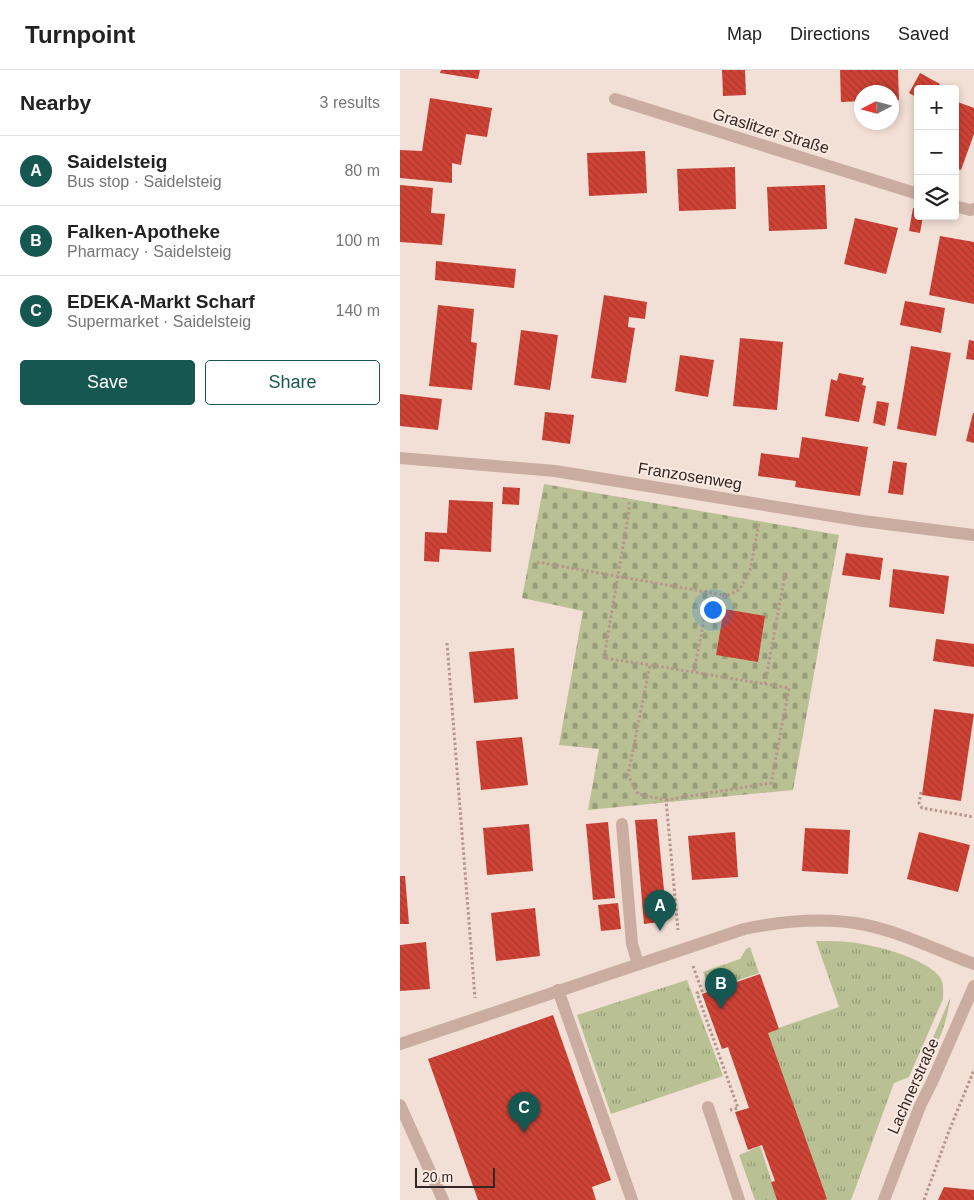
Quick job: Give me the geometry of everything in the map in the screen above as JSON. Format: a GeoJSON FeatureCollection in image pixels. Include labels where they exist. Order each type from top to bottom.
{"type":"FeatureCollection","features":[{"type":"Feature","properties":{"kind":"street","name":"Graslitzer Straße"},"geometry":{"type":"LineString","coordinates":[[615,99],[914,193]]}},
{"type":"Feature","properties":{"kind":"street"},"geometry":{"type":"LineString","coordinates":[[959,207],[970,210],[974,209]]}},
{"type":"Feature","properties":{"kind":"street","name":"Franzosenweg"},"geometry":{"type":"LineString","coordinates":[[400,458],[554,471],[863,521],[974,535]]}},
{"type":"Feature","properties":{"kind":"street"},"geometry":{"type":"LineString","coordinates":[[622,824],[632,944],[638,964]]}},
{"type":"Feature","properties":{"kind":"street"},"geometry":{"type":"LineString","coordinates":[[400,1044],[638,964],[756,927],[779,923],[837,922],[865,925],[892,932],[974,964]]}},
{"type":"Feature","properties":{"kind":"street","name":"Lachnerstraße"},"geometry":{"type":"LineString","coordinates":[[884,1200],[920,1106],[974,986]]}},
{"type":"Feature","properties":{"kind":"street"},"geometry":{"type":"LineString","coordinates":[[558,990],[632,1200]]}},
{"type":"Feature","properties":{"kind":"street"},"geometry":{"type":"LineString","coordinates":[[400,1105],[442,1200]]}},
{"type":"Feature","properties":{"kind":"street"},"geometry":{"type":"LineString","coordinates":[[709,1112],[739,1200]]}},
{"type":"Feature","properties":{"kind":"path"},"geometry":{"type":"LineString","coordinates":[[629,483],[629,511],[604,658],[694,671],[788,688],[771,783],[666,800],[638,794],[628,776],[650,665]]}},
{"type":"Feature","properties":{"kind":"path"},"geometry":{"type":"LineString","coordinates":[[694,671],[706,606],[739,590],[750,571],[763,505]]}},
{"type":"Feature","properties":{"kind":"path"},"geometry":{"type":"LineString","coordinates":[[537,562],[729,596]]}},
{"type":"Feature","properties":{"kind":"path"},"geometry":{"type":"LineString","coordinates":[[765,684],[784,574]]}},
{"type":"Feature","properties":{"kind":"path"},"geometry":{"type":"LineString","coordinates":[[447,643],[476,1017]]}},
{"type":"Feature","properties":{"kind":"path"},"geometry":{"type":"LineString","coordinates":[[921,792],[919,803],[922,808],[974,817]]}},
{"type":"Feature","properties":{"kind":"path"},"geometry":{"type":"LineString","coordinates":[[666,800],[683,950],[702,991],[697,993],[738,1108],[709,1112]]}},
{"type":"Feature","properties":{"kind":"path"},"geometry":{"type":"LineString","coordinates":[[924,1200],[974,1070]]}},
{"type":"Feature","properties":{"kind":"green space"},"geometry":{"type":"Polygon","coordinates":[[[544,484],[839,535],[793,790],[588,810],[599,749],[559,745],[583,611],[522,598],[544,484]]]}},
{"type":"Feature","properties":{"kind":"green space"},"geometry":{"type":"Polygon","coordinates":[[[816,941],[855,943],[908,957],[936,973],[941,979],[943,986],[943,999],[909,1077],[894,1083],[851,1200],[824,1200],[767,1032],[839,1007],[816,941]]]}},
{"type":"Feature","properties":{"kind":"green space"},"geometry":{"type":"Polygon","coordinates":[[[750,947],[759,973],[710,990],[703,972],[740,959],[746,949],[750,947]]]}},
{"type":"Feature","properties":{"kind":"green space"},"geometry":{"type":"Polygon","coordinates":[[[687,980],[723,1076],[611,1114],[577,1015],[687,980]]]}},
{"type":"Feature","properties":{"kind":"green space"},"geometry":{"type":"Polygon","coordinates":[[[950,998],[946,1021],[938,1043],[914,1082],[950,998]]]}},
{"type":"Feature","properties":{"kind":"green space"},"geometry":{"type":"Polygon","coordinates":[[[760,1146],[778,1200],[755,1200],[739,1155],[760,1146]]]}},
{"type":"Feature","properties":{"kind":"building"},"geometry":{"type":"Polygon","coordinates":[[[441,70],[480,70],[478,79],[440,73],[441,70]]]}},
{"type":"Feature","properties":{"kind":"building"},"geometry":{"type":"Polygon","coordinates":[[[722,70],[745,70],[746,95],[723,96],[722,70]]]}},
{"type":"Feature","properties":{"kind":"building"},"geometry":{"type":"Polygon","coordinates":[[[840,70],[898,70],[898,85],[854,85],[854,101],[841,102],[840,70]]]}},
{"type":"Feature","properties":{"kind":"building"},"geometry":{"type":"Polygon","coordinates":[[[920,73],[940,84],[914,85],[914,96],[909,93],[920,73]]]}},
{"type":"Feature","properties":{"kind":"building"},"geometry":{"type":"Polygon","coordinates":[[[430,98],[492,108],[487,137],[466,134],[461,165],[452,163],[452,183],[400,178],[400,150],[422,151],[430,98]]]}},
{"type":"Feature","properties":{"kind":"building"},"geometry":{"type":"Polygon","coordinates":[[[959,102],[974,108],[974,134],[961,170],[959,169],[959,102]]]}},
{"type":"Feature","properties":{"kind":"building"},"geometry":{"type":"Polygon","coordinates":[[[645,151],[647,193],[589,196],[587,153],[645,151]]]}},
{"type":"Feature","properties":{"kind":"building"},"geometry":{"type":"Polygon","coordinates":[[[735,167],[736,209],[679,211],[677,169],[735,167]]]}},
{"type":"Feature","properties":{"kind":"building"},"geometry":{"type":"Polygon","coordinates":[[[400,185],[433,188],[431,213],[445,214],[442,245],[400,242],[400,185]]]}},
{"type":"Feature","properties":{"kind":"building"},"geometry":{"type":"Polygon","coordinates":[[[825,185],[827,229],[769,231],[767,187],[825,185]]]}},
{"type":"Feature","properties":{"kind":"building"},"geometry":{"type":"Polygon","coordinates":[[[913,208],[914,220],[922,220],[920,233],[909,231],[913,208]]]}},
{"type":"Feature","properties":{"kind":"building"},"geometry":{"type":"Polygon","coordinates":[[[855,218],[898,228],[886,274],[844,264],[855,218]]]}},
{"type":"Feature","properties":{"kind":"building"},"geometry":{"type":"Polygon","coordinates":[[[940,236],[974,242],[974,304],[929,295],[940,236]]]}},
{"type":"Feature","properties":{"kind":"building"},"geometry":{"type":"Polygon","coordinates":[[[436,261],[516,269],[514,288],[435,280],[436,261]]]}},
{"type":"Feature","properties":{"kind":"building"},"geometry":{"type":"Polygon","coordinates":[[[604,295],[647,302],[645,319],[629,317],[628,327],[635,328],[626,383],[591,378],[604,295]]]}},
{"type":"Feature","properties":{"kind":"building"},"geometry":{"type":"Polygon","coordinates":[[[905,301],[945,308],[941,333],[900,325],[905,301]]]}},
{"type":"Feature","properties":{"kind":"building"},"geometry":{"type":"Polygon","coordinates":[[[438,305],[474,309],[471,342],[477,343],[472,390],[429,386],[438,305]]]}},
{"type":"Feature","properties":{"kind":"building"},"geometry":{"type":"Polygon","coordinates":[[[521,330],[558,335],[550,390],[514,385],[521,330]]]}},
{"type":"Feature","properties":{"kind":"building"},"geometry":{"type":"Polygon","coordinates":[[[740,338],[783,342],[777,410],[733,406],[740,338]]]}},
{"type":"Feature","properties":{"kind":"building"},"geometry":{"type":"Polygon","coordinates":[[[969,340],[974,341],[974,360],[966,359],[969,340]]]}},
{"type":"Feature","properties":{"kind":"building"},"geometry":{"type":"Polygon","coordinates":[[[911,346],[951,353],[936,436],[897,429],[911,346]]]}},
{"type":"Feature","properties":{"kind":"building"},"geometry":{"type":"Polygon","coordinates":[[[680,355],[714,360],[708,397],[675,391],[680,355]]]}},
{"type":"Feature","properties":{"kind":"building"},"geometry":{"type":"Polygon","coordinates":[[[839,373],[864,378],[862,385],[866,386],[859,422],[825,416],[831,379],[837,381],[839,373]]]}},
{"type":"Feature","properties":{"kind":"building"},"geometry":{"type":"Polygon","coordinates":[[[400,394],[442,399],[438,430],[400,426],[400,394]]]}},
{"type":"Feature","properties":{"kind":"building"},"geometry":{"type":"Polygon","coordinates":[[[877,401],[889,403],[885,426],[873,423],[877,401]]]}},
{"type":"Feature","properties":{"kind":"building"},"geometry":{"type":"Polygon","coordinates":[[[545,412],[574,415],[570,444],[542,440],[545,412]]]}},
{"type":"Feature","properties":{"kind":"building"},"geometry":{"type":"Polygon","coordinates":[[[974,413],[974,443],[966,441],[974,413]]]}},
{"type":"Feature","properties":{"kind":"building"},"geometry":{"type":"Polygon","coordinates":[[[802,437],[868,447],[860,496],[795,487],[796,481],[758,476],[761,453],[799,458],[802,437]]]}},
{"type":"Feature","properties":{"kind":"building"},"geometry":{"type":"Polygon","coordinates":[[[893,461],[907,463],[903,495],[888,493],[893,461]]]}},
{"type":"Feature","properties":{"kind":"building"},"geometry":{"type":"Polygon","coordinates":[[[503,487],[520,488],[519,505],[502,504],[503,487]]]}},
{"type":"Feature","properties":{"kind":"building"},"geometry":{"type":"Polygon","coordinates":[[[449,500],[493,502],[491,552],[440,549],[439,562],[424,561],[425,532],[447,533],[449,500]]]}},
{"type":"Feature","properties":{"kind":"building"},"geometry":{"type":"Polygon","coordinates":[[[846,553],[883,558],[880,580],[842,575],[846,553]]]}},
{"type":"Feature","properties":{"kind":"building"},"geometry":{"type":"Polygon","coordinates":[[[893,569],[949,576],[944,614],[889,607],[893,569]]]}},
{"type":"Feature","properties":{"kind":"building"},"geometry":{"type":"Polygon","coordinates":[[[724,609],[765,616],[758,662],[716,655],[724,609]]]}},
{"type":"Feature","properties":{"kind":"building"},"geometry":{"type":"Polygon","coordinates":[[[936,639],[974,644],[974,667],[933,661],[936,639]]]}},
{"type":"Feature","properties":{"kind":"building"},"geometry":{"type":"Polygon","coordinates":[[[514,648],[518,699],[474,703],[469,652],[514,648]]]}},
{"type":"Feature","properties":{"kind":"building"},"geometry":{"type":"Polygon","coordinates":[[[934,709],[974,714],[961,801],[922,795],[934,709]]]}},
{"type":"Feature","properties":{"kind":"building"},"geometry":{"type":"Polygon","coordinates":[[[522,737],[528,785],[481,790],[476,741],[522,737]]]}},
{"type":"Feature","properties":{"kind":"building"},"geometry":{"type":"Polygon","coordinates":[[[657,819],[667,921],[644,924],[635,820],[657,819]]]}},
{"type":"Feature","properties":{"kind":"building"},"geometry":{"type":"Polygon","coordinates":[[[608,822],[615,898],[593,900],[586,824],[608,822]]]}},
{"type":"Feature","properties":{"kind":"building"},"geometry":{"type":"Polygon","coordinates":[[[529,824],[533,871],[487,875],[483,828],[529,824]]]}},
{"type":"Feature","properties":{"kind":"building"},"geometry":{"type":"Polygon","coordinates":[[[805,828],[850,830],[848,874],[802,871],[805,828]]]}},
{"type":"Feature","properties":{"kind":"building"},"geometry":{"type":"Polygon","coordinates":[[[735,832],[738,877],[692,880],[688,836],[735,832]]]}},
{"type":"Feature","properties":{"kind":"building"},"geometry":{"type":"Polygon","coordinates":[[[919,832],[970,845],[958,892],[907,879],[919,832]]]}},
{"type":"Feature","properties":{"kind":"building"},"geometry":{"type":"Polygon","coordinates":[[[400,876],[405,876],[409,924],[400,924],[400,876]]]}},
{"type":"Feature","properties":{"kind":"building"},"geometry":{"type":"Polygon","coordinates":[[[618,903],[621,929],[601,931],[598,905],[618,903]]]}},
{"type":"Feature","properties":{"kind":"building"},"geometry":{"type":"Polygon","coordinates":[[[535,908],[540,956],[496,961],[491,913],[535,908]]]}},
{"type":"Feature","properties":{"kind":"building"},"geometry":{"type":"Polygon","coordinates":[[[426,942],[430,989],[400,991],[400,945],[426,942]]]}},
{"type":"Feature","properties":{"kind":"building"},"geometry":{"type":"Polygon","coordinates":[[[760,974],[779,1029],[768,1033],[827,1199],[824,1200],[777,1200],[771,1182],[775,1181],[762,1145],[748,1150],[735,1112],[749,1108],[728,1047],[722,1049],[702,994],[760,974]]]}},
{"type":"Feature","properties":{"kind":"building"},"geometry":{"type":"Polygon","coordinates":[[[553,1015],[611,1180],[592,1187],[596,1200],[478,1200],[428,1059],[553,1015]]]}},
{"type":"Feature","properties":{"kind":"building"},"geometry":{"type":"Polygon","coordinates":[[[944,1187],[974,1190],[974,1200],[938,1200],[944,1187]]]}},
{"type":"Feature","properties":{"kind":"place","name":"Saidelsteig"},"geometry":{"type":"Point","coordinates":[660,931]}},
{"type":"Feature","properties":{"kind":"place","name":"Falken-Apotheke"},"geometry":{"type":"Point","coordinates":[721,1009]}},
{"type":"Feature","properties":{"kind":"place","name":"EDEKA-Markt Scharf"},"geometry":{"type":"Point","coordinates":[524,1133]}}]}
